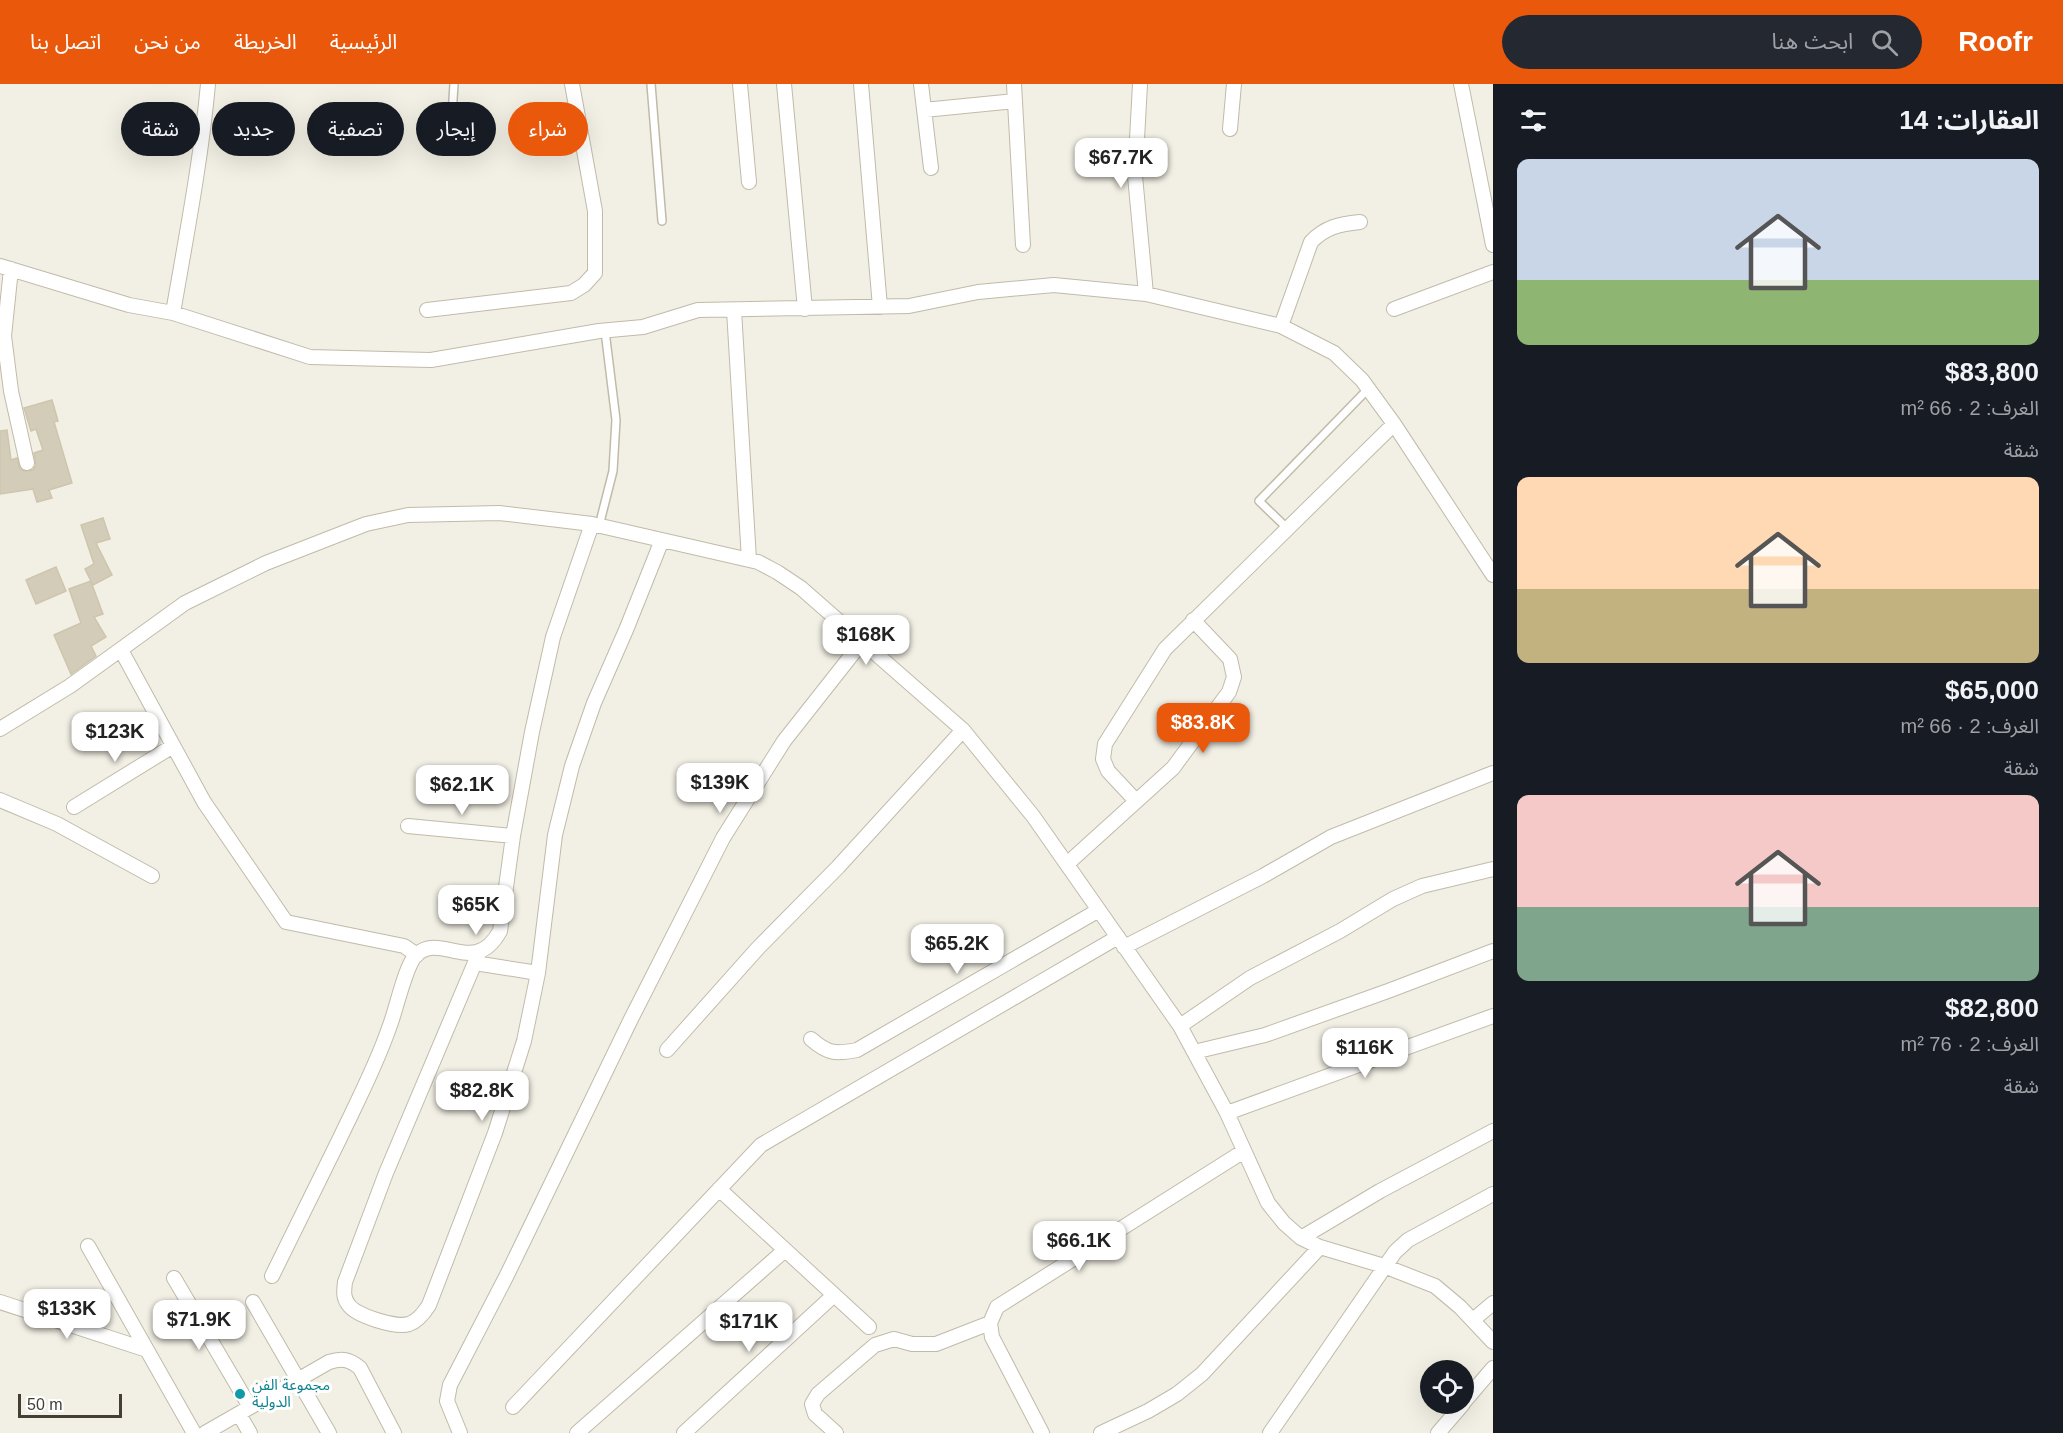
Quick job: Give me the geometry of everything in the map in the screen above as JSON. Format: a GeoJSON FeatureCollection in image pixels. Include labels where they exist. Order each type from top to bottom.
{"type":"FeatureCollection","features":[{"type":"Feature","properties":{"kind":"street"},"geometry":{"type":"LineString","coordinates":[[173,313],[194,195],[208,84]]}},
{"type":"Feature","properties":{"kind":"street"},"geometry":{"type":"LineString","coordinates":[[428,310],[571,293],[584,285],[595,273],[595,211],[572,84]]}},
{"type":"Feature","properties":{"kind":"street"},"geometry":{"type":"LineString","coordinates":[[740,84],[749,183]]}},
{"type":"Feature","properties":{"kind":"street"},"geometry":{"type":"LineString","coordinates":[[784,84],[805,309]]}},
{"type":"Feature","properties":{"kind":"street"},"geometry":{"type":"LineString","coordinates":[[861,84],[880,307]]}},
{"type":"Feature","properties":{"kind":"street"},"geometry":{"type":"LineString","coordinates":[[921,84],[931,168]]}},
{"type":"Feature","properties":{"kind":"street"},"geometry":{"type":"LineString","coordinates":[[1014,84],[1023,245]]}},
{"type":"Feature","properties":{"kind":"street"},"geometry":{"type":"LineString","coordinates":[[1140,84],[1135,176],[1146,294]]}},
{"type":"Feature","properties":{"kind":"street"},"geometry":{"type":"LineString","coordinates":[[1230,129],[1234,84]]}},
{"type":"Feature","properties":{"kind":"street"},"geometry":{"type":"LineString","coordinates":[[1461,84],[1493,245]]}},
{"type":"Feature","properties":{"kind":"street"},"geometry":{"type":"LineString","coordinates":[[924,110],[1015,101]]}},
{"type":"Feature","properties":{"kind":"street"},"geometry":{"type":"LineString","coordinates":[[1281,326],[1311,242],[1319,233],[1338,224],[1360,222]]}},
{"type":"Feature","properties":{"kind":"street"},"geometry":{"type":"LineString","coordinates":[[27,463],[11,391],[4,336],[5,267],[129,305],[173,313],[310,357],[431,360],[605,331],[643,327],[698,310],[909,306],[978,292],[1054,285],[1146,294],[1281,326],[1334,353],[1362,380],[1394,424],[1493,575]]}},
{"type":"Feature","properties":{"kind":"street"},"geometry":{"type":"LineString","coordinates":[[1394,309],[1493,272]]}},
{"type":"Feature","properties":{"kind":"street"},"geometry":{"type":"LineString","coordinates":[[734,310],[749,560]]}},
{"type":"Feature","properties":{"kind":"street"},"geometry":{"type":"LineString","coordinates":[[1136,801],[1108,771],[1103,759],[1106,744],[1165,649],[1394,424]]}},
{"type":"Feature","properties":{"kind":"street"},"geometry":{"type":"LineString","coordinates":[[0,729],[70,686],[185,603],[266,562],[366,524],[408,515],[499,513],[595,525],[749,560],[777,572],[801,588],[963,730],[1034,816],[1180,1026],[1227,1113],[1268,1203],[1284,1223],[1301,1238],[1320,1247],[1384,1266],[1435,1286],[1473,1320],[1493,1342]]}},
{"type":"Feature","properties":{"kind":"street"},"geometry":{"type":"LineString","coordinates":[[595,525],[553,637],[532,732],[513,836],[500,931],[493,944],[477,958],[386,1173],[345,1282],[343,1296],[349,1307],[356,1313],[397,1326],[410,1324],[420,1317],[429,1305],[495,1133],[524,1041],[538,973],[555,835],[572,766],[594,703],[662,540]]}},
{"type":"Feature","properties":{"kind":"street"},"geometry":{"type":"LineString","coordinates":[[1067,864],[1173,768],[1229,692],[1234,677],[1230,659],[1193,620]]}},
{"type":"Feature","properties":{"kind":"street"},"geometry":{"type":"LineString","coordinates":[[460,1433],[447,1401],[450,1385],[507,1275],[723,838],[784,741],[862,642]]}},
{"type":"Feature","properties":{"kind":"street"},"geometry":{"type":"LineString","coordinates":[[121,650],[204,802],[286,922],[404,946],[417,955]]}},
{"type":"Feature","properties":{"kind":"street"},"geometry":{"type":"LineString","coordinates":[[667,1050],[758,948],[838,867],[963,730]]}},
{"type":"Feature","properties":{"kind":"street"},"geometry":{"type":"LineString","coordinates":[[74,807],[174,746]]}},
{"type":"Feature","properties":{"kind":"street"},"geometry":{"type":"LineString","coordinates":[[513,1407],[761,1145],[1121,942],[1263,876],[1331,837],[1493,773]]}},
{"type":"Feature","properties":{"kind":"street"},"geometry":{"type":"LineString","coordinates":[[0,800],[57,824],[152,876]]}},
{"type":"Feature","properties":{"kind":"street"},"geometry":{"type":"LineString","coordinates":[[408,826],[513,836]]}},
{"type":"Feature","properties":{"kind":"street"},"geometry":{"type":"LineString","coordinates":[[1180,1026],[1250,978],[1340,931],[1393,899],[1422,886],[1493,868]]}},
{"type":"Feature","properties":{"kind":"street"},"geometry":{"type":"LineString","coordinates":[[811,1039],[822,1048],[838,1054],[857,1050],[1099,910]]}},
{"type":"Feature","properties":{"kind":"street"},"geometry":{"type":"LineString","coordinates":[[272,1276],[357,1102],[389,1029],[409,967],[417,955],[429,948],[538,973]]}},
{"type":"Feature","properties":{"kind":"street"},"geometry":{"type":"LineString","coordinates":[[1194,1052],[1265,1035],[1493,951]]}},
{"type":"Feature","properties":{"kind":"street"},"geometry":{"type":"LineString","coordinates":[[1227,1113],[1493,1016]]}},
{"type":"Feature","properties":{"kind":"street"},"geometry":{"type":"LineString","coordinates":[[1301,1238],[1380,1191],[1493,1131]]}},
{"type":"Feature","properties":{"kind":"street"},"geometry":{"type":"LineString","coordinates":[[1042,1433],[992,1337],[990,1323],[997,1306],[1244,1151]]}},
{"type":"Feature","properties":{"kind":"street"},"geometry":{"type":"LineString","coordinates":[[719,1189],[869,1327]]}},
{"type":"Feature","properties":{"kind":"street"},"geometry":{"type":"LineString","coordinates":[[1270,1433],[1395,1252],[1408,1240],[1493,1194]]}},
{"type":"Feature","properties":{"kind":"street"},"geometry":{"type":"LineString","coordinates":[[88,1246],[144,1349],[194,1433]]}},
{"type":"Feature","properties":{"kind":"street"},"geometry":{"type":"LineString","coordinates":[[1101,1433],[1167,1400],[1202,1374],[1320,1247]]}},
{"type":"Feature","properties":{"kind":"street"},"geometry":{"type":"LineString","coordinates":[[577,1433],[785,1250]]}},
{"type":"Feature","properties":{"kind":"street"},"geometry":{"type":"LineString","coordinates":[[174,1278],[244,1411],[250,1433]]}},
{"type":"Feature","properties":{"kind":"street"},"geometry":{"type":"LineString","coordinates":[[684,1433],[834,1295]]}},
{"type":"Feature","properties":{"kind":"street"},"geometry":{"type":"LineString","coordinates":[[0,1302],[144,1349]]}},
{"type":"Feature","properties":{"kind":"street"},"geometry":{"type":"LineString","coordinates":[[253,1302],[329,1433]]}},
{"type":"Feature","properties":{"kind":"street"},"geometry":{"type":"LineString","coordinates":[[1473,1320],[1493,1303]]}},
{"type":"Feature","properties":{"kind":"street"},"geometry":{"type":"LineString","coordinates":[[836,1433],[816,1414],[812,1404],[818,1395],[875,1345],[894,1339],[912,1344],[936,1344],[990,1323]]}},
{"type":"Feature","properties":{"kind":"street"},"geometry":{"type":"LineString","coordinates":[[205,1433],[340,1359],[351,1361],[360,1368],[394,1433]]}},
{"type":"Feature","properties":{"kind":"street"},"geometry":{"type":"LineString","coordinates":[[1474,1390],[1493,1368]]}},
{"type":"Feature","properties":{"kind":"street"},"geometry":{"type":"LineString","coordinates":[[1438,1433],[1454,1414]]}},
{"type":"Feature","properties":{"kind":"lane"},"geometry":{"type":"LineString","coordinates":[[453,102],[454,84]]}},
{"type":"Feature","properties":{"kind":"lane"},"geometry":{"type":"LineString","coordinates":[[651,84],[662,221]]}},
{"type":"Feature","properties":{"kind":"lane"},"geometry":{"type":"LineString","coordinates":[[595,525],[613,471],[616,420],[605,331]]}},
{"type":"Feature","properties":{"kind":"lane"},"geometry":{"type":"LineString","coordinates":[[1287,528],[1259,501],[1368,389]]}},
{"type":"Feature","properties":{"kind":"building"},"geometry":{"type":"Polygon","coordinates":[[[52,400],[58,421],[54,422],[72,483],[49,490],[52,498],[37,502],[33,489],[0,494],[0,431],[7,430],[11,460],[17,458],[20,469],[24,471],[33,470],[36,465],[34,453],[43,450],[36,429],[31,431],[24,408],[52,400]]]}},
{"type":"Feature","properties":{"kind":"building"},"geometry":{"type":"Polygon","coordinates":[[[103,518],[110,539],[96,543],[112,575],[93,585],[91,582],[103,614],[94,617],[106,637],[91,646],[96,656],[71,674],[54,635],[81,623],[69,589],[91,581],[85,569],[94,564],[81,525],[103,518]]]}},
{"type":"Feature","properties":{"kind":"building"},"geometry":{"type":"Polygon","coordinates":[[[56,567],[66,591],[36,604],[26,580],[56,567]]]}},
{"type":"Feature","properties":{"kind":"place","name":"مجموعة الفن الدولية"},"geometry":{"type":"Point","coordinates":[240,1394]}}]}
